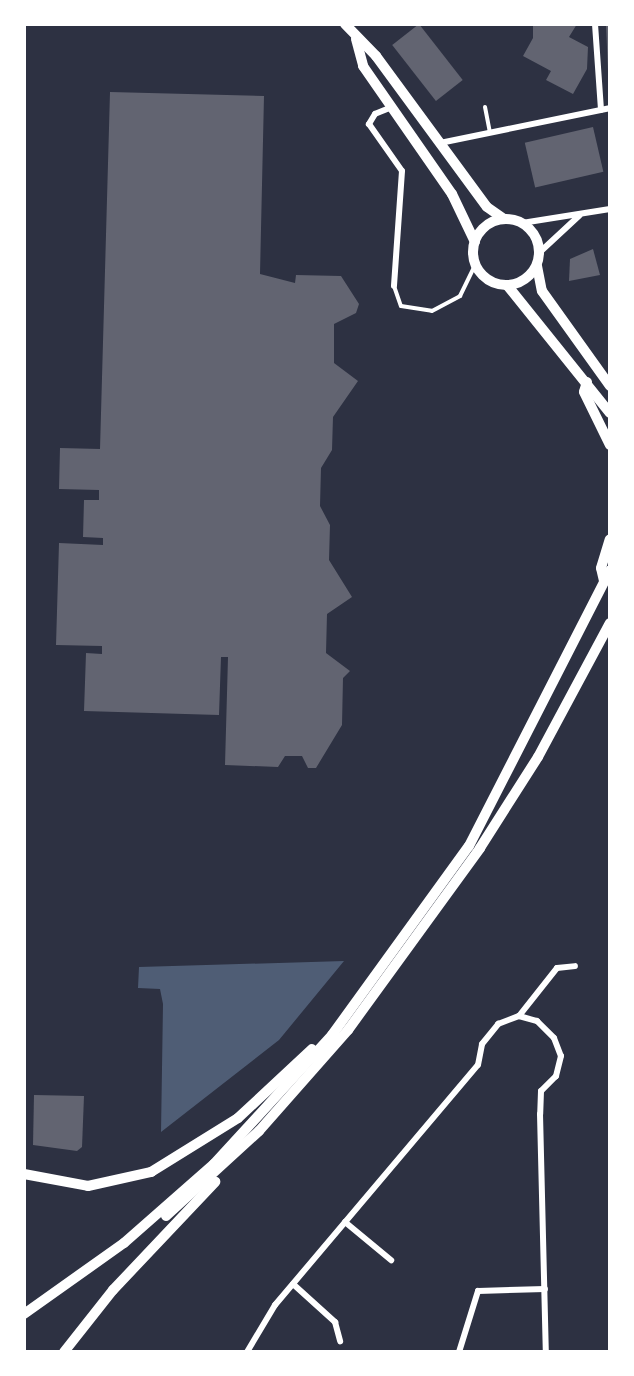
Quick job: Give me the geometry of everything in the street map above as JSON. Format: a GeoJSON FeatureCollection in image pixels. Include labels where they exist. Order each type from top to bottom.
{"type":"FeatureCollection","features":[{"type":"Feature","properties":{"kind":"main road"},"geometry":{"type":"LineString","coordinates":[[345,24],[356,39],[376,56],[485,205],[504,219],[522,223],[535,235],[540,252],[537,266],[542,291],[610,386]]}},
{"type":"Feature","properties":{"kind":"main road"},"geometry":{"type":"LineString","coordinates":[[356,39],[363,66],[452,194],[475,242],[476,265],[491,281],[507,285],[525,280],[537,266]]}},
{"type":"Feature","properties":{"kind":"main road"},"geometry":{"type":"LineString","coordinates":[[475,242],[486,226],[504,219]]}},
{"type":"Feature","properties":{"kind":"main road"},"geometry":{"type":"LineString","coordinates":[[507,285],[610,413]]}},
{"type":"Feature","properties":{"kind":"main road"},"geometry":{"type":"LineString","coordinates":[[587,382],[584,392],[610,445]]}},
{"type":"Feature","properties":{"kind":"main road"},"geometry":{"type":"LineString","coordinates":[[604,581],[601,568],[610,539]]}},
{"type":"Feature","properties":{"kind":"main road"},"geometry":{"type":"LineString","coordinates":[[24,1314],[124,1243],[214,1164],[332,1035],[469,846],[610,570]]}},
{"type":"Feature","properties":{"kind":"main road"},"geometry":{"type":"LineString","coordinates":[[24,1322],[129,1247],[221,1168],[348,1030],[480,848],[538,757],[610,623]]}},
{"type":"Feature","properties":{"kind":"main road"},"geometry":{"type":"LineString","coordinates":[[24,1174],[88,1186],[151,1172],[238,1118],[332,1035]]}},
{"type":"Feature","properties":{"kind":"main road"},"geometry":{"type":"LineString","coordinates":[[64,1352],[113,1290],[217,1180],[221,1168]]}},
{"type":"Feature","properties":{"kind":"street"},"geometry":{"type":"LineString","coordinates":[[595,24],[601,110]]}},
{"type":"Feature","properties":{"kind":"street"},"geometry":{"type":"LineString","coordinates":[[392,107],[375,114],[369,124],[402,171],[394,286]]}},
{"type":"Feature","properties":{"kind":"street"},"geometry":{"type":"LineString","coordinates":[[440,143],[610,108]]}},
{"type":"Feature","properties":{"kind":"street"},"geometry":{"type":"LineString","coordinates":[[522,223],[581,215],[610,208]]}},
{"type":"Feature","properties":{"kind":"street"},"geometry":{"type":"LineString","coordinates":[[540,252],[581,215]]}},
{"type":"Feature","properties":{"kind":"street"},"geometry":{"type":"LineString","coordinates":[[247,1352],[293,1284],[477,1065],[482,1044],[498,1024],[519,1016],[557,968],[575,966]]}},
{"type":"Feature","properties":{"kind":"street"},"geometry":{"type":"LineString","coordinates":[[519,1016],[537,1021],[555,1038],[561,1056],[556,1076],[541,1091],[546,1352]]}},
{"type":"Feature","properties":{"kind":"street"},"geometry":{"type":"LineString","coordinates":[[345,1222],[391,1260]]}},
{"type":"Feature","properties":{"kind":"street"},"geometry":{"type":"LineString","coordinates":[[293,1284],[335,1322],[340,1341]]}},
{"type":"Feature","properties":{"kind":"street"},"geometry":{"type":"LineString","coordinates":[[459,1352],[477,1291],[545,1289]]}},
{"type":"Feature","properties":{"kind":"lane"},"geometry":{"type":"LineString","coordinates":[[485,106],[490,133]]}},
{"type":"Feature","properties":{"kind":"lane"},"geometry":{"type":"LineString","coordinates":[[394,286],[401,306],[432,311],[460,296],[476,265]]}},
{"type":"Feature","properties":{"kind":"water"},"geometry":{"type":"Polygon","coordinates":[[[344,961],[279,1040],[161,1132],[163,1004],[160,989],[138,988],[139,967],[344,961]]]}},
{"type":"Feature","properties":{"kind":"building"},"geometry":{"type":"Polygon","coordinates":[[[419,24],[463,80],[436,101],[392,45],[419,24]]]}},
{"type":"Feature","properties":{"kind":"building"},"geometry":{"type":"Polygon","coordinates":[[[533,24],[577,24],[569,37],[588,47],[587,69],[573,94],[546,80],[551,71],[523,56],[533,38],[533,24]]]}},
{"type":"Feature","properties":{"kind":"building"},"geometry":{"type":"Polygon","coordinates":[[[606,24],[610,24],[610,71],[608,71],[606,24]]]}},
{"type":"Feature","properties":{"kind":"building"},"geometry":{"type":"Polygon","coordinates":[[[110,92],[264,96],[260,274],[295,283],[296,275],[341,276],[359,304],[356,313],[334,324],[334,363],[358,381],[333,417],[332,450],[321,468],[320,506],[330,525],[329,560],[352,597],[327,614],[326,653],[350,671],[343,678],[342,725],[316,768],[308,768],[302,756],[285,756],[278,767],[225,765],[228,657],[221,657],[219,715],[84,711],[86,653],[102,654],[102,646],[56,645],[59,543],[103,545],[103,538],[83,537],[84,500],[99,500],[99,490],[59,489],[60,448],[100,449],[110,92]]]}},
{"type":"Feature","properties":{"kind":"building"},"geometry":{"type":"Polygon","coordinates":[[[593,127],[603,172],[535,188],[525,143],[593,127]]]}},
{"type":"Feature","properties":{"kind":"building"},"geometry":{"type":"Polygon","coordinates":[[[593,249],[600,275],[569,281],[570,259],[593,249]]]}},
{"type":"Feature","properties":{"kind":"building"},"geometry":{"type":"Polygon","coordinates":[[[34,1095],[84,1096],[82,1147],[77,1151],[33,1145],[34,1095]]]}}]}
